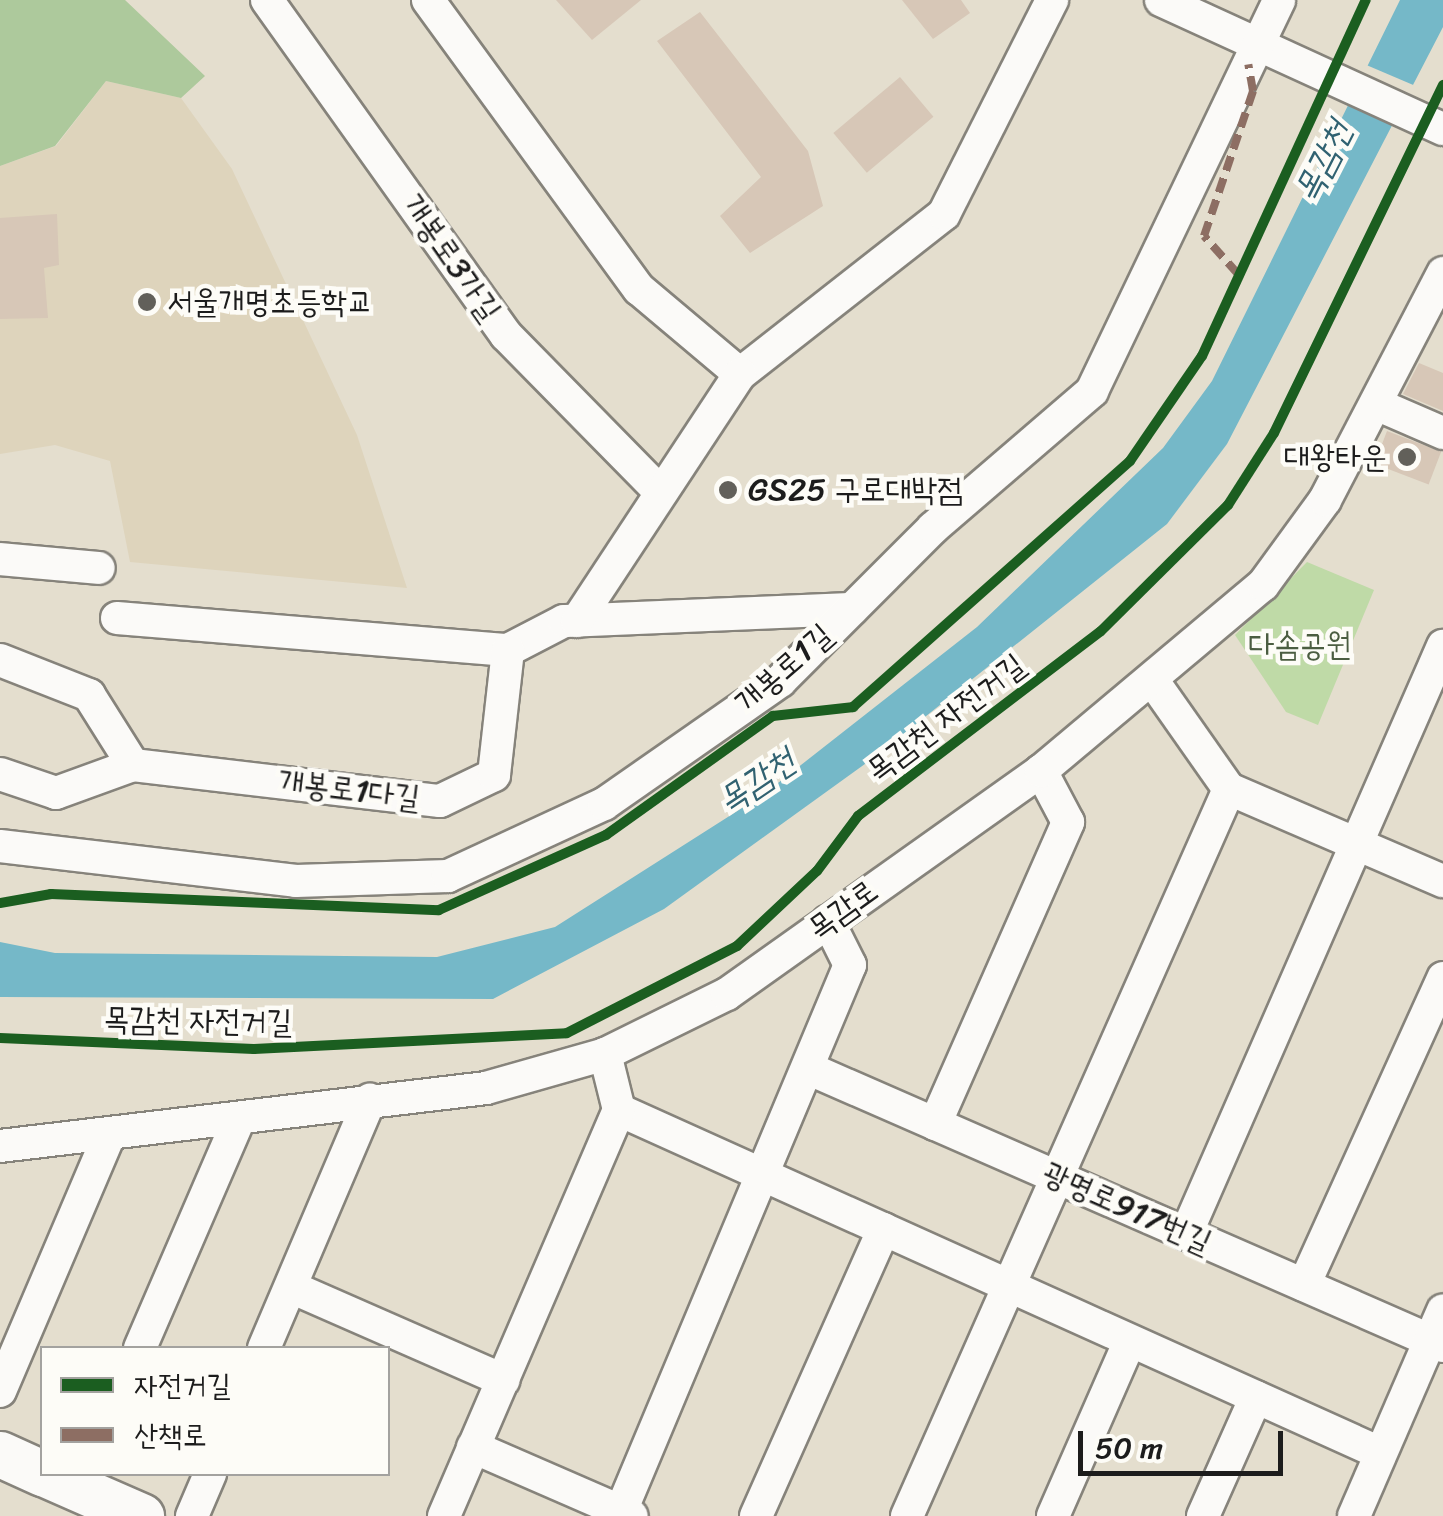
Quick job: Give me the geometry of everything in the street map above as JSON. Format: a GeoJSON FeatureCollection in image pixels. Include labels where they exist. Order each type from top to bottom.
{"type":"FeatureCollection","features":[{"type":"Feature","properties":{"kind":"main road"},"geometry":{"type":"LineString","coordinates":[[0,1454],[40,1469]]}},
{"type":"Feature","properties":{"kind":"main road"},"geometry":{"type":"LineString","coordinates":[[63,1477],[141,1516]]}},
{"type":"Feature","properties":{"kind":"street","name":"개봉로3가길"},"geometry":{"type":"LineString","coordinates":[[268,0],[506,335],[661,493]]}},
{"type":"Feature","properties":{"kind":"street"},"geometry":{"type":"LineString","coordinates":[[428,0],[639,289],[740,374]]}},
{"type":"Feature","properties":{"kind":"street"},"geometry":{"type":"LineString","coordinates":[[577,621],[740,374],[944,214],[1052,0]]}},
{"type":"Feature","properties":{"kind":"street"},"geometry":{"type":"LineString","coordinates":[[1161,0],[1443,128]]}},
{"type":"Feature","properties":{"kind":"street","name":"개봉로1길"},"geometry":{"type":"LineString","coordinates":[[0,846],[296,881],[448,876],[604,804],[780,681],[1092,391],[1270,48],[1279,0]]}},
{"type":"Feature","properties":{"kind":"street","name":"목감로"},"geometry":{"type":"LineString","coordinates":[[0,1146],[486,1088],[604,1054],[727,994],[1041,770],[1154,681],[1263,585],[1324,500],[1440,285]]}},
{"type":"Feature","properties":{"kind":"street"},"geometry":{"type":"LineString","coordinates":[[1376,404],[1443,433]]}},
{"type":"Feature","properties":{"kind":"street"},"geometry":{"type":"LineString","coordinates":[[0,560],[99,568]]}},
{"type":"Feature","properties":{"kind":"street"},"geometry":{"type":"LineString","coordinates":[[117,618],[508,650],[577,621],[852,610]]}},
{"type":"Feature","properties":{"kind":"street"},"geometry":{"type":"LineString","coordinates":[[1186,1234],[1443,646]]}},
{"type":"Feature","properties":{"kind":"street","name":"개봉로1다길"},"geometry":{"type":"LineString","coordinates":[[133,766],[440,801],[494,775],[508,650]]}},
{"type":"Feature","properties":{"kind":"street"},"geometry":{"type":"LineString","coordinates":[[0,660],[89,695],[133,766],[56,794],[0,774]]}},
{"type":"Feature","properties":{"kind":"street"},"geometry":{"type":"LineString","coordinates":[[1154,681],[1229,789],[1443,881]]}},
{"type":"Feature","properties":{"kind":"street"},"geometry":{"type":"LineString","coordinates":[[935,1124],[1068,822],[1041,770]]}},
{"type":"Feature","properties":{"kind":"street"},"geometry":{"type":"LineString","coordinates":[[907,1516],[1060,1178],[1229,789]]}},
{"type":"Feature","properties":{"kind":"street"},"geometry":{"type":"LineString","coordinates":[[473,1448],[626,1513],[764,1176],[812,1070],[850,965],[828,921]]}},
{"type":"Feature","properties":{"kind":"street"},"geometry":{"type":"LineString","coordinates":[[1304,1285],[1443,978]]}},
{"type":"Feature","properties":{"kind":"street"},"geometry":{"type":"LineString","coordinates":[[444,1516],[619,1110],[604,1054]]}},
{"type":"Feature","properties":{"kind":"street","name":"광명로917번길"},"geometry":{"type":"LineString","coordinates":[[812,1070],[1304,1285],[1438,1332]]}},
{"type":"Feature","properties":{"kind":"street"},"geometry":{"type":"LineString","coordinates":[[265,1346],[370,1100]]}},
{"type":"Feature","properties":{"kind":"street"},"geometry":{"type":"LineString","coordinates":[[619,1110],[1380,1454]]}},
{"type":"Feature","properties":{"kind":"street"},"geometry":{"type":"LineString","coordinates":[[141,1346],[239,1119]]}},
{"type":"Feature","properties":{"kind":"street"},"geometry":{"type":"LineString","coordinates":[[0,1391],[109,1135]]}},
{"type":"Feature","properties":{"kind":"street"},"geometry":{"type":"LineString","coordinates":[[756,1516],[884,1230]]}},
{"type":"Feature","properties":{"kind":"street"},"geometry":{"type":"LineString","coordinates":[[290,1288],[502,1380]]}},
{"type":"Feature","properties":{"kind":"street"},"geometry":{"type":"LineString","coordinates":[[1354,1516],[1438,1332]]}},
{"type":"Feature","properties":{"kind":"street"},"geometry":{"type":"LineString","coordinates":[[1053,1516],[1130,1340]]}},
{"type":"Feature","properties":{"kind":"street"},"geometry":{"type":"LineString","coordinates":[[1204,1516],[1256,1397]]}},
{"type":"Feature","properties":{"kind":"street"},"geometry":{"type":"LineString","coordinates":[[192,1516],[209,1476]]}},
{"type":"Feature","properties":{"kind":"shaded area","name":"서울개명초등학교"},"geometry":{"type":"Polygon","coordinates":[[[106,81],[181,98],[232,169],[357,435],[407,588],[130,562],[110,461],[55,445],[0,454],[0,166],[56,146],[106,81]]]}},
{"type":"Feature","properties":{"kind":"green space"},"geometry":{"type":"Polygon","coordinates":[[[0,0],[125,0],[205,76],[181,98],[106,81],[55,146],[0,166],[0,0]]]}},
{"type":"Feature","properties":{"kind":"green space","name":"다솜공원"},"geometry":{"type":"Polygon","coordinates":[[[1307,562],[1374,590],[1318,725],[1286,712],[1235,635],[1307,562]]]}},
{"type":"Feature","properties":{"kind":"water","name":"목감천"},"geometry":{"type":"Polygon","coordinates":[[[1400,0],[1443,0],[1443,27],[1227,444],[1167,524],[876,756],[664,909],[493,999],[0,997],[0,942],[55,953],[437,957],[555,927],[764,794],[977,627],[1163,448],[1212,381],[1400,0]]]}},
{"type":"Feature","properties":{"kind":"pier"},"geometry":{"type":"Polygon","coordinates":[[[1364,64],[1417,87],[1400,127],[1347,105],[1364,64]]]}},
{"type":"Feature","properties":{"kind":"building"},"geometry":{"type":"Polygon","coordinates":[[[556,0],[641,0],[592,40],[556,0]]]}},
{"type":"Feature","properties":{"kind":"building"},"geometry":{"type":"Polygon","coordinates":[[[902,0],[961,0],[970,13],[933,39],[902,0]]]}},
{"type":"Feature","properties":{"kind":"building"},"geometry":{"type":"Polygon","coordinates":[[[700,12],[808,151],[823,206],[750,253],[720,216],[761,177],[657,41],[700,12]]]}},
{"type":"Feature","properties":{"kind":"building"},"geometry":{"type":"Polygon","coordinates":[[[900,77],[933,117],[867,173],[833,133],[900,77]]]}},
{"type":"Feature","properties":{"kind":"building"},"geometry":{"type":"Polygon","coordinates":[[[57,214],[59,265],[44,268],[48,318],[0,319],[0,218],[57,214]]]}},
{"type":"Feature","properties":{"kind":"building"},"geometry":{"type":"Polygon","coordinates":[[[1419,363],[1443,373],[1443,411],[1403,394],[1419,363]]]}},
{"type":"Feature","properties":{"kind":"building","name":"대왕타운"},"geometry":{"type":"Polygon","coordinates":[[[1387,431],[1441,452],[1429,484],[1374,464],[1387,431]]]}},
{"type":"Feature","properties":{"kind":"marked path"},"geometry":{"type":"LineString","coordinates":[[1238,274],[1204,236],[1253,91],[1248,64]]}},
{"type":"Feature","properties":{"kind":"cycle path"},"geometry":{"type":"LineString","coordinates":[[0,903],[51,894],[439,910],[606,835],[773,716],[853,707],[1130,461],[1202,356],[1366,0]]}},
{"type":"Feature","properties":{"kind":"cycle path","name":"목감천 자전거길"},"geometry":{"type":"LineString","coordinates":[[0,1038],[254,1049],[567,1033],[737,946],[817,871],[858,816],[1101,631],[1228,505],[1274,433],[1443,85]]}},
{"type":"Feature","properties":{"kind":"place","name":"서울개명초등학교"},"geometry":{"type":"Point","coordinates":[147,302]}},
{"type":"Feature","properties":{"kind":"place","name":"대왕타운"},"geometry":{"type":"Point","coordinates":[1407,457]}},
{"type":"Feature","properties":{"kind":"place","name":"GS25 구로대박점"},"geometry":{"type":"Point","coordinates":[728,490]}}]}
